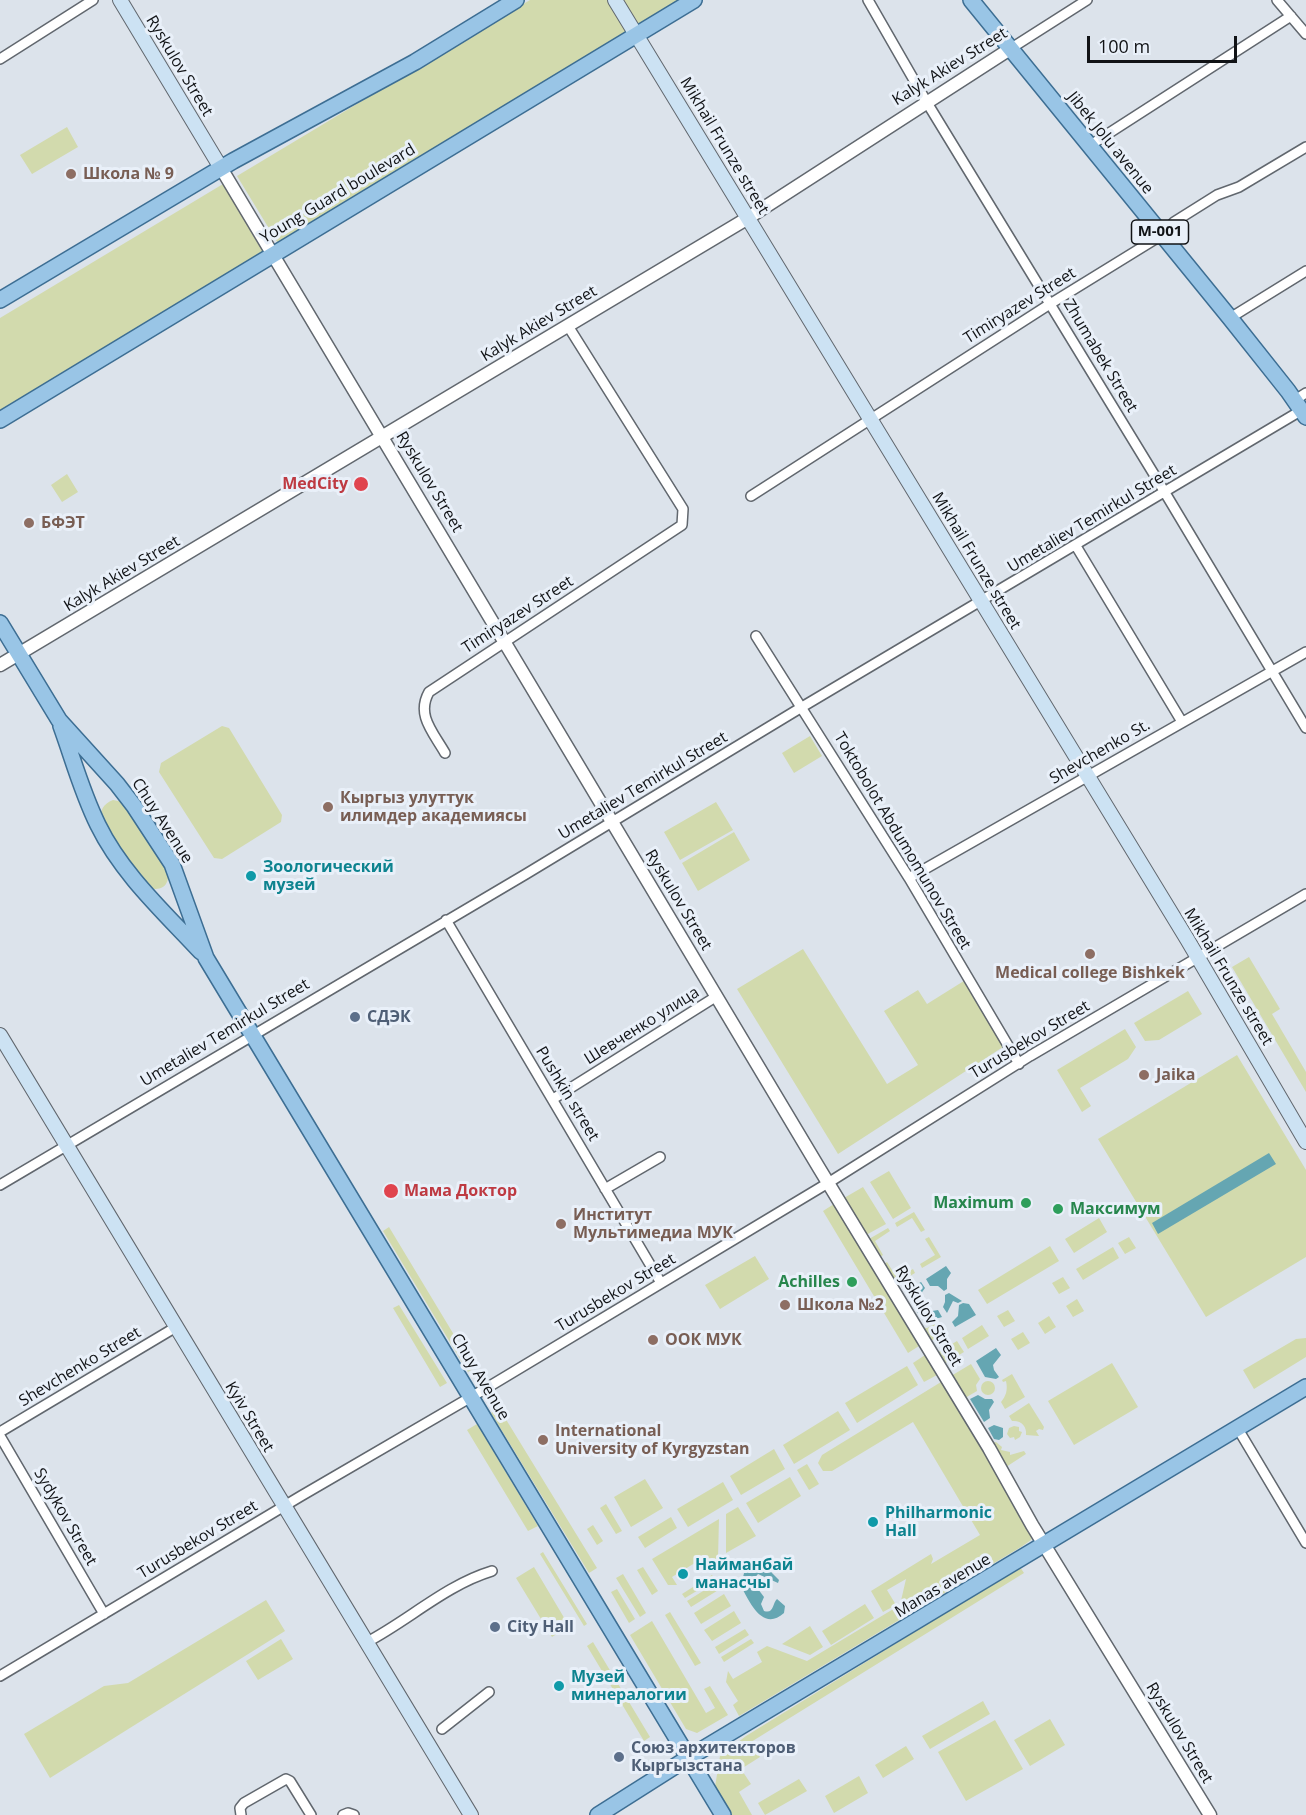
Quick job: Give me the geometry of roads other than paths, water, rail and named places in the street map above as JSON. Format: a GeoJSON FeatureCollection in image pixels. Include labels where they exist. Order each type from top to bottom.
{"type":"FeatureCollection","features":[{"type":"Feature","properties":{"kind":"main road","name":"Ryskulov Street"},"geometry":{"type":"LineString","coordinates":[[120,0],[221,168]]}},
{"type":"Feature","properties":{"kind":"main road"},"geometry":{"type":"LineString","coordinates":[[0,300],[221,168],[415,62],[516,0]]}},
{"type":"Feature","properties":{"kind":"main road","name":"Mikhail Frunze street"},"geometry":{"type":"LineString","coordinates":[[615,0],[1198,957],[1306,1142]]}},
{"type":"Feature","properties":{"kind":"main road","name":"Young Guard boulevard"},"geometry":{"type":"LineString","coordinates":[[0,420],[694,0]]}},
{"type":"Feature","properties":{"kind":"main road","name":"Jibek Jolu avenue"},"geometry":{"type":"LineString","coordinates":[[973,2],[1302,405]]}},
{"type":"Feature","properties":{"kind":"main road","name":"Chuy Avenue"},"geometry":{"type":"LineString","coordinates":[[0,623],[59,720],[117,784],[172,864],[206,958],[723,1815]]}},
{"type":"Feature","properties":{"kind":"main road","name":"Chuy Avenue"},"geometry":{"type":"LineString","coordinates":[[59,720],[87,801],[99,827],[138,886],[206,958]]}},
{"type":"Feature","properties":{"kind":"main road","name":"Kyiv Street"},"geometry":{"type":"LineString","coordinates":[[0,1035],[471,1815]]}},
{"type":"Feature","properties":{"kind":"main road","name":"Manas avenue"},"geometry":{"type":"LineString","coordinates":[[598,1815],[688,1758],[1306,1387]]}},
{"type":"Feature","properties":{"kind":"street"},"geometry":{"type":"LineString","coordinates":[[0,59],[93,0]]}},
{"type":"Feature","properties":{"kind":"street","name":"Zhumabek Street"},"geometry":{"type":"LineString","coordinates":[[868,0],[926,101],[1306,728]]}},
{"type":"Feature","properties":{"kind":"street","name":"Kalyk Akiev Street"},"geometry":{"type":"LineString","coordinates":[[0,665],[748,218],[926,101],[1087,0]]}},
{"type":"Feature","properties":{"kind":"street"},"geometry":{"type":"LineString","coordinates":[[1277,0],[1306,34]]}},
{"type":"Feature","properties":{"kind":"street"},"geometry":{"type":"LineString","coordinates":[[1089,146],[1291,16]]}},
{"type":"Feature","properties":{"kind":"street","name":"Timiryazev Street"},"geometry":{"type":"LineString","coordinates":[[751,496],[870,418],[1162,235],[1174,222],[1217,195],[1239,187],[1306,147]]}},
{"type":"Feature","properties":{"kind":"street","name":"Ryskulov Street"},"geometry":{"type":"LineString","coordinates":[[221,168],[989,1448],[1032,1526],[1210,1815]]}},
{"type":"Feature","properties":{"kind":"street"},"geometry":{"type":"LineString","coordinates":[[1230,318],[1306,271]]}},
{"type":"Feature","properties":{"kind":"street","name":"Timiryazev Street"},"geometry":{"type":"LineString","coordinates":[[445,753],[425,718],[423,703],[429,692],[682,525],[684,510],[568,326]]}},
{"type":"Feature","properties":{"kind":"street","name":"Umetaliev Temirkul Street"},"geometry":{"type":"LineString","coordinates":[[0,1185],[1165,493],[1302,405]]}},
{"type":"Feature","properties":{"kind":"street"},"geometry":{"type":"LineString","coordinates":[[1076,546],[1182,722]]}},
{"type":"Feature","properties":{"kind":"street","name":"Toktobolot Abdumomunov Street"},"geometry":{"type":"LineString","coordinates":[[756,636],[909,878],[1019,1064]]}},
{"type":"Feature","properties":{"kind":"street","name":"Shevchenko St."},"geometry":{"type":"LineString","coordinates":[[909,878],[1306,652]]}},
{"type":"Feature","properties":{"kind":"street","name":"Turusbekov Street"},"geometry":{"type":"LineString","coordinates":[[0,1676],[471,1397],[828,1183],[1019,1064],[1306,894]]}},
{"type":"Feature","properties":{"kind":"street","name":"Pushkin street"},"geometry":{"type":"LineString","coordinates":[[447,920],[661,1283]]}},
{"type":"Feature","properties":{"kind":"street","name":"Шевченко улица"},"geometry":{"type":"LineString","coordinates":[[553,1100],[717,996]]}},
{"type":"Feature","properties":{"kind":"street"},"geometry":{"type":"LineString","coordinates":[[605,1189],[660,1156]]}},
{"type":"Feature","properties":{"kind":"street","name":"Shevchenko Street"},"geometry":{"type":"LineString","coordinates":[[0,1434],[176,1328]]}},
{"type":"Feature","properties":{"kind":"street"},"geometry":{"type":"LineString","coordinates":[[1238,1429],[1306,1543]]}},
{"type":"Feature","properties":{"kind":"street","name":"Sydykov Street"},"geometry":{"type":"LineString","coordinates":[[0,1434],[104,1614]]}},
{"type":"Feature","properties":{"kind":"street"},"geometry":{"type":"LineString","coordinates":[[367,1642],[465,1582],[492,1571]]}},
{"type":"Feature","properties":{"kind":"street"},"geometry":{"type":"LineString","coordinates":[[442,1729],[489,1692]]}},
{"type":"Feature","properties":{"kind":"street"},"geometry":{"type":"LineString","coordinates":[[241,1815],[240,1808],[244,1803],[286,1779],[290,1781],[310,1815]]}},
{"type":"Feature","properties":{"kind":"street"},"geometry":{"type":"LineString","coordinates":[[343,1815],[348,1812],[354,1815]]}},
{"type":"Feature","properties":{"kind":"water"},"geometry":{"type":"Polygon","coordinates":[[[1269,1153],[1276,1164],[1158,1234],[1152,1223],[1269,1153]]]}},
{"type":"Feature","properties":{"kind":"water"},"geometry":{"type":"Polygon","coordinates":[[[946,1266],[951,1273],[947,1279],[947,1289],[944,1291],[938,1286],[930,1286],[926,1279],[946,1266]]]}},
{"type":"Feature","properties":{"kind":"water"},"geometry":{"type":"Polygon","coordinates":[[[921,1282],[925,1288],[920,1295],[921,1304],[915,1308],[914,1286],[921,1282]]]}},
{"type":"Feature","properties":{"kind":"water"},"geometry":{"type":"Polygon","coordinates":[[[949,1293],[962,1301],[958,1303],[953,1301],[947,1313],[943,1307],[945,1295],[949,1293]]]}},
{"type":"Feature","properties":{"kind":"water"},"geometry":{"type":"Polygon","coordinates":[[[969,1304],[976,1315],[955,1327],[952,1322],[958,1316],[959,1305],[969,1304]]]}},
{"type":"Feature","properties":{"kind":"water"},"geometry":{"type":"Polygon","coordinates":[[[924,1308],[932,1311],[938,1310],[942,1317],[929,1318],[917,1312],[924,1308]]]}},
{"type":"Feature","properties":{"kind":"water"},"geometry":{"type":"Polygon","coordinates":[[[996,1348],[1001,1355],[993,1365],[999,1377],[996,1379],[985,1377],[976,1361],[996,1348]]]}},
{"type":"Feature","properties":{"kind":"water"},"geometry":{"type":"Polygon","coordinates":[[[978,1395],[985,1399],[992,1399],[994,1402],[989,1410],[990,1418],[984,1422],[970,1399],[978,1395]]]}},
{"type":"Feature","properties":{"kind":"water"},"geometry":{"type":"Polygon","coordinates":[[[994,1425],[1003,1428],[1003,1437],[999,1440],[994,1439],[988,1428],[994,1425]]]}},
{"type":"Feature","properties":{"kind":"water"},"geometry":{"type":"Polygon","coordinates":[[[755,1561],[763,1564],[779,1580],[778,1583],[758,1574],[752,1581],[764,1597],[761,1604],[764,1611],[770,1611],[777,1599],[785,1606],[784,1613],[776,1618],[770,1619],[758,1613],[741,1586],[744,1573],[755,1561]]]}},
{"type":"Feature","properties":{"kind":"place","name":"Школа № 9"},"geometry":{"type":"Point","coordinates":[71,174]}},
{"type":"Feature","properties":{"kind":"place","name":"MedCity"},"geometry":{"type":"Point","coordinates":[361,484]}},
{"type":"Feature","properties":{"kind":"place","name":"БФЭТ"},"geometry":{"type":"Point","coordinates":[29,523]}},
{"type":"Feature","properties":{"kind":"place","name":"Кыргыз улуттук илимдер академиясы"},"geometry":{"type":"Point","coordinates":[328,807]}},
{"type":"Feature","properties":{"kind":"place","name":"Зоологический музей"},"geometry":{"type":"Point","coordinates":[251,876]}},
{"type":"Feature","properties":{"kind":"place","name":"Medical college Bishkek"},"geometry":{"type":"Point","coordinates":[1090,954]}},
{"type":"Feature","properties":{"kind":"place","name":"СДЭК"},"geometry":{"type":"Point","coordinates":[355,1017]}},
{"type":"Feature","properties":{"kind":"place","name":"Jaika"},"geometry":{"type":"Point","coordinates":[1144,1075]}},
{"type":"Feature","properties":{"kind":"place","name":"Мама Доктор"},"geometry":{"type":"Point","coordinates":[391,1191]}},
{"type":"Feature","properties":{"kind":"place","name":"Maximum"},"geometry":{"type":"Point","coordinates":[1026,1203]}},
{"type":"Feature","properties":{"kind":"place","name":"Максимум"},"geometry":{"type":"Point","coordinates":[1058,1209]}},
{"type":"Feature","properties":{"kind":"place","name":"Институт Мультимедиа МУК"},"geometry":{"type":"Point","coordinates":[561,1224]}},
{"type":"Feature","properties":{"kind":"place","name":"Achilles"},"geometry":{"type":"Point","coordinates":[852,1282]}},
{"type":"Feature","properties":{"kind":"place","name":"Школа №2"},"geometry":{"type":"Point","coordinates":[785,1305]}},
{"type":"Feature","properties":{"kind":"place","name":"ООК МУК"},"geometry":{"type":"Point","coordinates":[653,1340]}},
{"type":"Feature","properties":{"kind":"place","name":"International University of Kyrgyzstan"},"geometry":{"type":"Point","coordinates":[543,1440]}},
{"type":"Feature","properties":{"kind":"place","name":"Philharmonic Hall"},"geometry":{"type":"Point","coordinates":[873,1522]}},
{"type":"Feature","properties":{"kind":"place","name":"Найманбай манасчы"},"geometry":{"type":"Point","coordinates":[683,1574]}},
{"type":"Feature","properties":{"kind":"place","name":"City Hall"},"geometry":{"type":"Point","coordinates":[495,1627]}},
{"type":"Feature","properties":{"kind":"place","name":"Музей минералогии"},"geometry":{"type":"Point","coordinates":[559,1686]}},
{"type":"Feature","properties":{"kind":"place","name":"Союз архитекторов Кыргызстана"},"geometry":{"type":"Point","coordinates":[619,1757]}}]}
